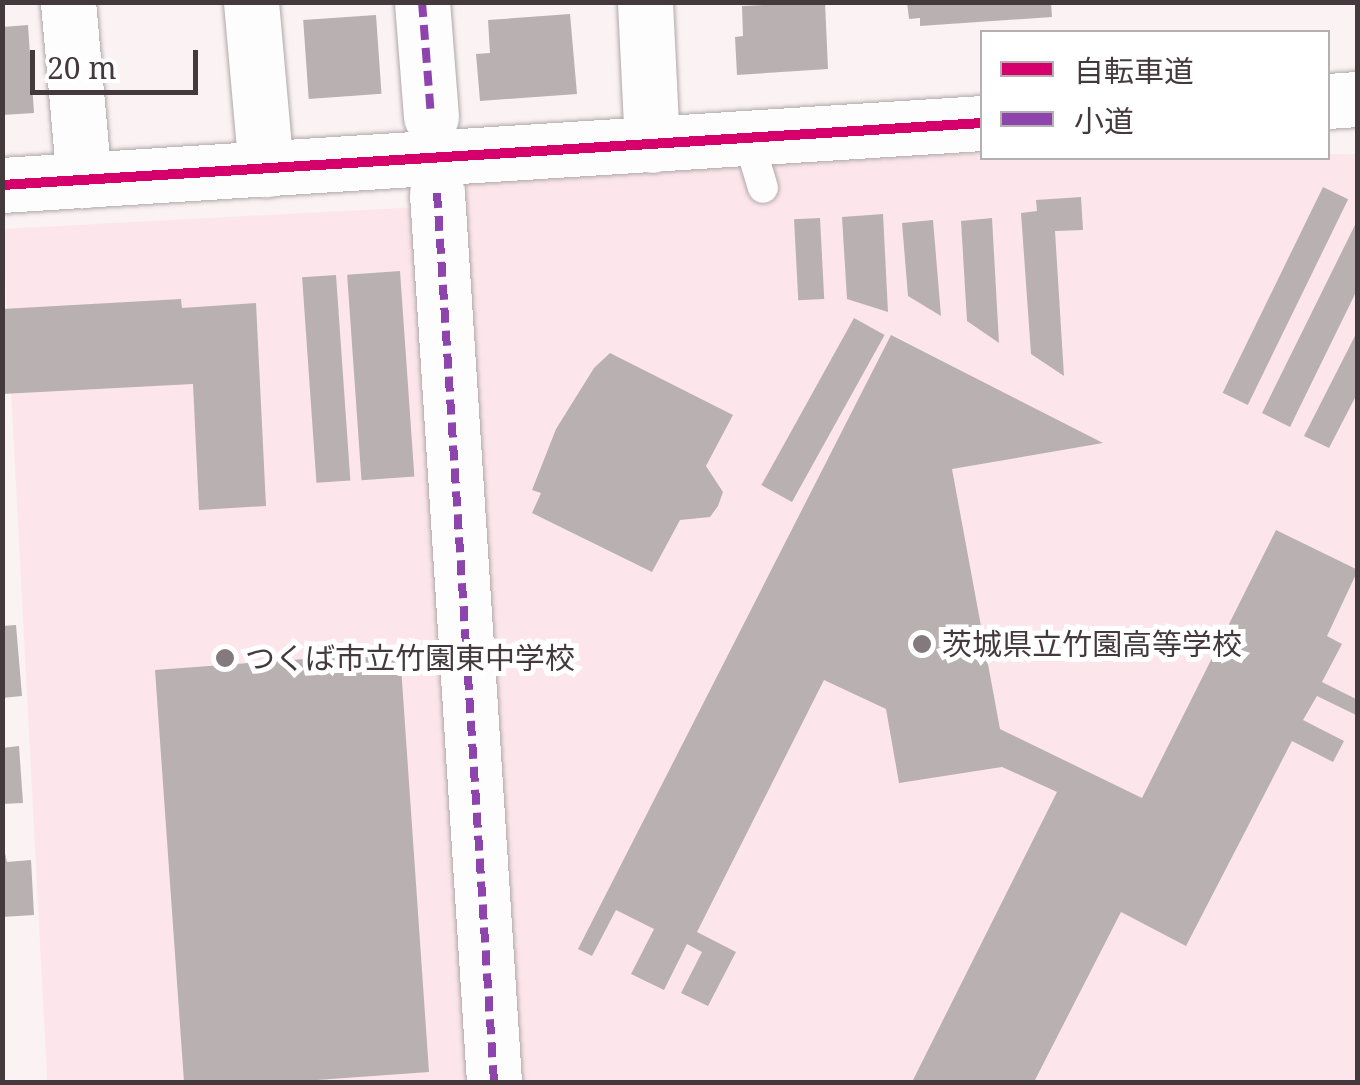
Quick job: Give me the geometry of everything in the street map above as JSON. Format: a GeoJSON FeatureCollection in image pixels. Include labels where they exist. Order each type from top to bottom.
{"type":"FeatureCollection","features":[{"type":"Feature","properties":{"kind":"street"},"geometry":{"type":"LineString","coordinates":[[68,2],[84,180]]}},
{"type":"Feature","properties":{"kind":"street"},"geometry":{"type":"LineString","coordinates":[[251,2],[266,169]]}},
{"type":"Feature","properties":{"kind":"street"},"geometry":{"type":"LineString","coordinates":[[422,2],[432,117]]}},
{"type":"Feature","properties":{"kind":"street"},"geometry":{"type":"LineString","coordinates":[[645,2],[652,145]]}},
{"type":"Feature","properties":{"kind":"street"},"geometry":{"type":"LineString","coordinates":[[1330,100],[1358,98]]}},
{"type":"Feature","properties":{"kind":"street"},"geometry":{"type":"LineString","coordinates":[[2,184],[652,145],[755,164],[980,123]]}},
{"type":"Feature","properties":{"kind":"street"},"geometry":{"type":"LineString","coordinates":[[437,193],[494,1082]]}},
{"type":"Feature","properties":{"kind":"shaded area","name":"茨城県立竹園高等学校"},"geometry":{"type":"Polygon","coordinates":[[[455,154],[980,154],[980,160],[1330,160],[1330,154],[1357,154],[1357,1082],[455,1082],[455,154]]]}},
{"type":"Feature","properties":{"kind":"shaded area","name":"つくば市立竹園東中学校"},"geometry":{"type":"Polygon","coordinates":[[[420,207],[466,1082],[47,1082],[3,229],[420,207]]]}},
{"type":"Feature","properties":{"kind":"building"},"geometry":{"type":"Polygon","coordinates":[[[825,2],[828,69],[737,75],[735,37],[743,36],[742,6],[825,2]]]}},
{"type":"Feature","properties":{"kind":"building"},"geometry":{"type":"Polygon","coordinates":[[[907,2],[1051,2],[1052,17],[920,26],[920,18],[909,19],[907,2]]]}},
{"type":"Feature","properties":{"kind":"building"},"geometry":{"type":"Polygon","coordinates":[[[570,14],[577,94],[480,101],[476,54],[490,53],[488,20],[570,14]]]}},
{"type":"Feature","properties":{"kind":"building"},"geometry":{"type":"Polygon","coordinates":[[[376,15],[382,94],[309,99],[303,20],[376,15]]]}},
{"type":"Feature","properties":{"kind":"building"},"geometry":{"type":"Polygon","coordinates":[[[28,25],[34,113],[2,115],[2,27],[28,25]]]}},
{"type":"Feature","properties":{"kind":"building"},"geometry":{"type":"Polygon","coordinates":[[[1323,187],[1348,199],[1248,405],[1223,393],[1323,187]]]}},
{"type":"Feature","properties":{"kind":"building"},"geometry":{"type":"Polygon","coordinates":[[[1081,197],[1083,230],[1055,231],[1064,376],[1031,354],[1021,213],[1037,211],[1036,200],[1081,197]]]}},
{"type":"Feature","properties":{"kind":"building"},"geometry":{"type":"Polygon","coordinates":[[[883,214],[888,312],[847,299],[842,217],[883,214]]]}},
{"type":"Feature","properties":{"kind":"building"},"geometry":{"type":"Polygon","coordinates":[[[820,218],[824,299],[798,300],[794,219],[820,218]]]}},
{"type":"Feature","properties":{"kind":"building"},"geometry":{"type":"Polygon","coordinates":[[[992,218],[999,343],[967,321],[961,221],[992,218]]]}},
{"type":"Feature","properties":{"kind":"building"},"geometry":{"type":"Polygon","coordinates":[[[1358,219],[1358,288],[1290,427],[1262,413],[1358,219]]]}},
{"type":"Feature","properties":{"kind":"building"},"geometry":{"type":"Polygon","coordinates":[[[933,220],[941,316],[908,296],[902,223],[933,220]]]}},
{"type":"Feature","properties":{"kind":"building"},"geometry":{"type":"Polygon","coordinates":[[[400,271],[414,476],[361,480],[347,275],[400,271]]]}},
{"type":"Feature","properties":{"kind":"building"},"geometry":{"type":"Polygon","coordinates":[[[336,275],[350,480],[316,483],[302,277],[336,275]]]}},
{"type":"Feature","properties":{"kind":"building"},"geometry":{"type":"Polygon","coordinates":[[[181,299],[182,308],[256,303],[266,506],[199,510],[193,384],[2,394],[2,309],[181,299]]]}},
{"type":"Feature","properties":{"kind":"building"},"geometry":{"type":"Polygon","coordinates":[[[854,318],[885,335],[792,502],[761,485],[854,318]]]}},
{"type":"Feature","properties":{"kind":"building"},"geometry":{"type":"Polygon","coordinates":[[[1358,330],[1358,392],[1329,448],[1304,436],[1358,330]]]}},
{"type":"Feature","properties":{"kind":"building"},"geometry":{"type":"Polygon","coordinates":[[[891,335],[1103,443],[952,469],[1000,729],[1142,798],[1276,530],[1358,570],[1327,636],[1342,644],[1322,682],[1358,700],[1358,716],[1317,696],[1303,720],[1344,741],[1333,762],[1292,741],[1186,946],[1121,912],[1034,1082],[912,1082],[1057,792],[1002,767],[899,783],[886,709],[824,680],[697,932],[736,952],[708,1006],[681,993],[702,952],[687,944],[664,990],[631,974],[654,929],[616,910],[592,956],[578,949],[891,335]]]}},
{"type":"Feature","properties":{"kind":"building"},"geometry":{"type":"Polygon","coordinates":[[[610,353],[733,415],[706,466],[723,492],[718,506],[710,517],[680,520],[652,572],[532,513],[541,493],[532,490],[556,429],[594,368],[610,353]]]}},
{"type":"Feature","properties":{"kind":"building"},"geometry":{"type":"Polygon","coordinates":[[[16,625],[22,696],[2,698],[2,626],[16,625]]]}},
{"type":"Feature","properties":{"kind":"building"},"geometry":{"type":"Polygon","coordinates":[[[400,652],[429,1072],[289,1082],[184,1082],[155,670],[400,652]]]}},
{"type":"Feature","properties":{"kind":"building"},"geometry":{"type":"Polygon","coordinates":[[[19,746],[23,803],[2,804],[2,748],[19,746]]]}},
{"type":"Feature","properties":{"kind":"building"},"geometry":{"type":"Polygon","coordinates":[[[2,840],[7,862],[31,860],[34,915],[2,917],[2,840]]]}},
{"type":"Feature","properties":{"kind":"marked path"},"geometry":{"type":"LineString","coordinates":[[422,2],[431,117]]}},
{"type":"Feature","properties":{"kind":"marked path"},"geometry":{"type":"LineString","coordinates":[[437,193],[494,1082]]}},
{"type":"Feature","properties":{"kind":"cycle path"},"geometry":{"type":"LineString","coordinates":[[2,185],[980,123]]}},
{"type":"Feature","properties":{"kind":"place","name":"茨城県立竹園高等学校"},"geometry":{"type":"Point","coordinates":[922,644]}},
{"type":"Feature","properties":{"kind":"place","name":"つくば市立竹園東中学校"},"geometry":{"type":"Point","coordinates":[225,658]}}]}
